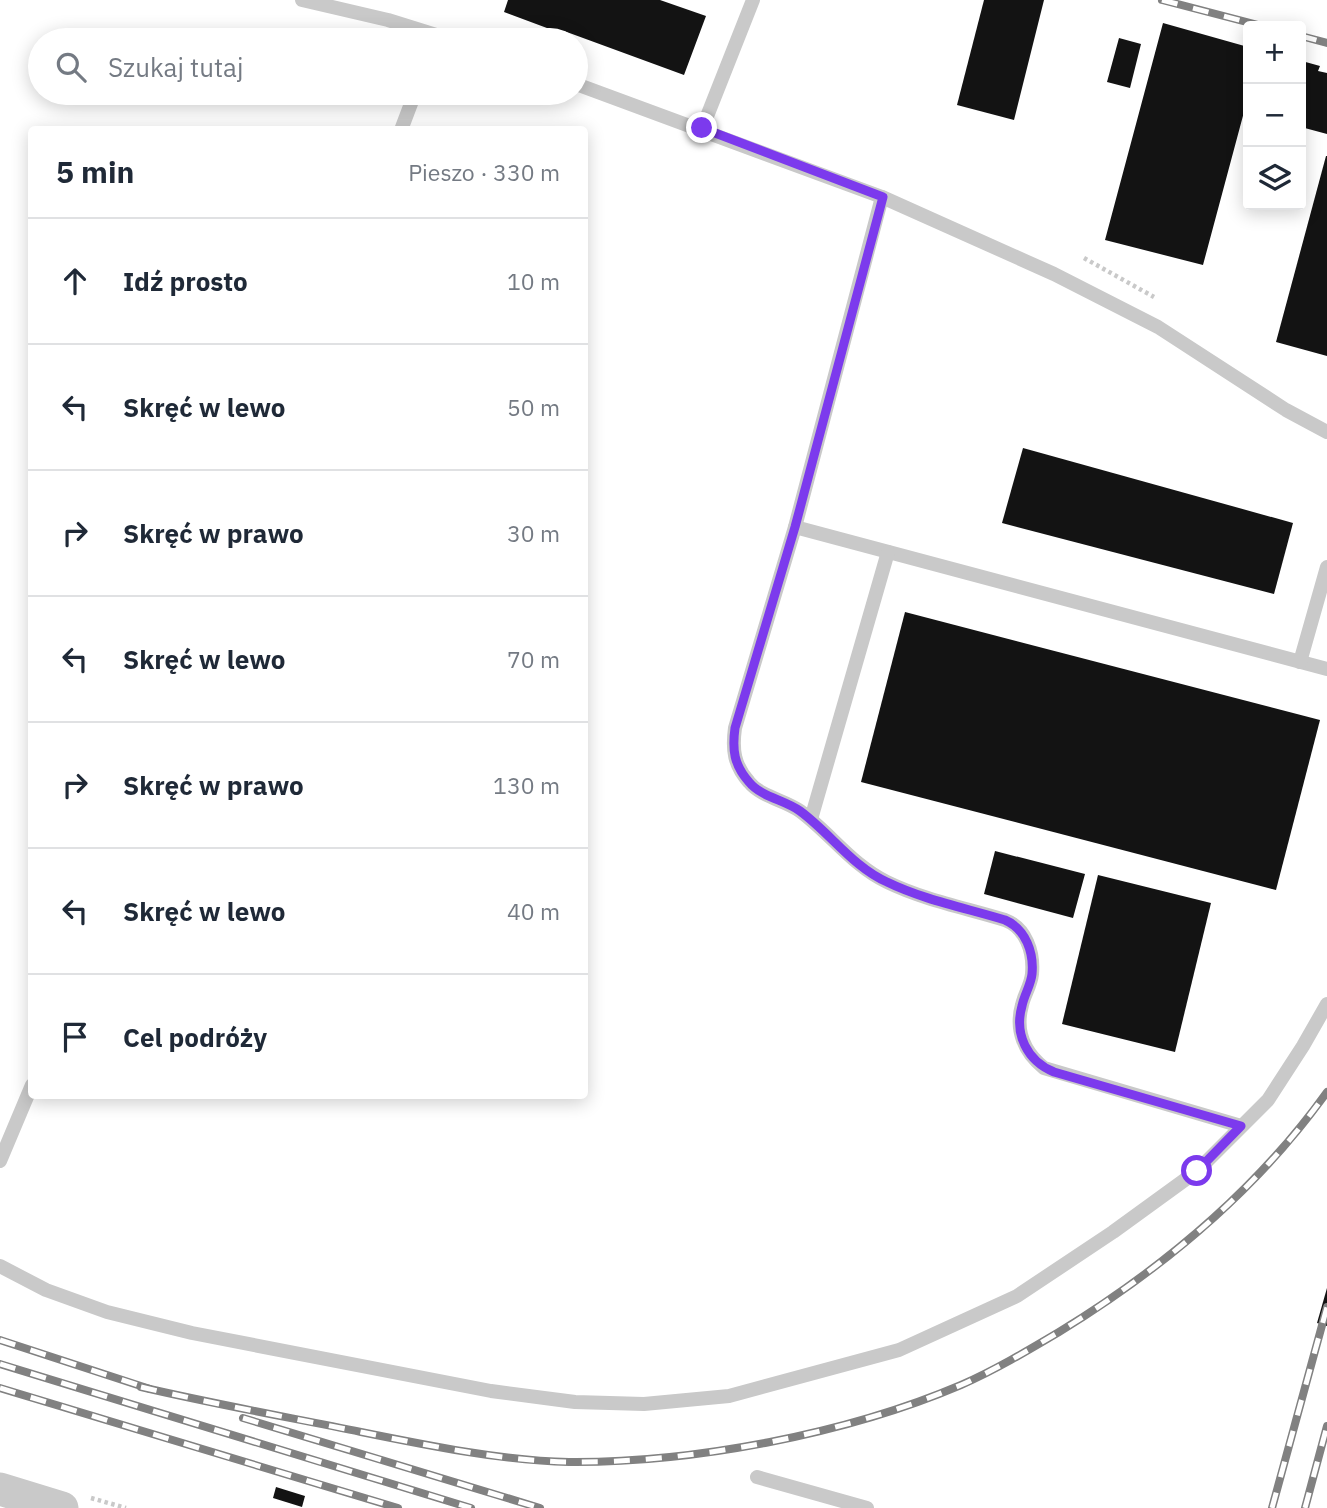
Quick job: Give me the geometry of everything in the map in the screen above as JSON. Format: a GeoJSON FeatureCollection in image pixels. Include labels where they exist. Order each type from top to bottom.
{"type":"FeatureCollection","features":[{"type":"Feature","properties":{"kind":"street"},"geometry":{"type":"LineString","coordinates":[[0,1489],[62,1508]]}},
{"type":"Feature","properties":{"kind":"lane"},"geometry":{"type":"LineString","coordinates":[[302,0],[388,20],[409,28]]}},
{"type":"Feature","properties":{"kind":"lane"},"geometry":{"type":"LineString","coordinates":[[702,128],[753,0]]}},
{"type":"Feature","properties":{"kind":"lane"},"geometry":{"type":"LineString","coordinates":[[588,88],[702,128],[883,197],[1112,302],[1169,334],[1286,410],[1327,432]]}},
{"type":"Feature","properties":{"kind":"lane"},"geometry":{"type":"LineString","coordinates":[[403,126],[410,105]]}},
{"type":"Feature","properties":{"kind":"lane"},"geometry":{"type":"LineString","coordinates":[[883,197],[795,527],[735,728],[732,747],[736,763],[751,785],[811,819],[851,857],[885,882],[1005,920],[1019,928],[1028,944],[1032,975],[1022,1005],[1021,1033],[1028,1052],[1044,1068],[1241,1126]]}},
{"type":"Feature","properties":{"kind":"lane"},"geometry":{"type":"LineString","coordinates":[[795,527],[1327,669]]}},
{"type":"Feature","properties":{"kind":"lane"},"geometry":{"type":"LineString","coordinates":[[811,819],[888,552]]}},
{"type":"Feature","properties":{"kind":"lane"},"geometry":{"type":"LineString","coordinates":[[1300,662],[1327,567]]}},
{"type":"Feature","properties":{"kind":"lane"},"geometry":{"type":"LineString","coordinates":[[0,1266],[46,1290],[107,1312],[192,1334],[491,1391],[589,1403],[644,1404],[729,1396],[898,1350],[1017,1296],[1113,1232],[1197,1171],[1268,1100],[1327,1004]]}},
{"type":"Feature","properties":{"kind":"lane"},"geometry":{"type":"LineString","coordinates":[[0,1161],[28,1094]]}},
{"type":"Feature","properties":{"kind":"lane"},"geometry":{"type":"LineString","coordinates":[[757,1477],[867,1508]]}},
{"type":"Feature","properties":{"kind":"building"},"geometry":{"type":"Polygon","coordinates":[[[508,0],[660,0],[706,16],[684,75],[588,40],[588,28],[547,28],[504,12],[508,0]]]}},
{"type":"Feature","properties":{"kind":"building"},"geometry":{"type":"Polygon","coordinates":[[[984,0],[1044,0],[1014,120],[957,105],[984,0]]]}},
{"type":"Feature","properties":{"kind":"building"},"geometry":{"type":"Polygon","coordinates":[[[1163,23],[1243,46],[1243,116],[1203,265],[1105,240],[1163,23]]]}},
{"type":"Feature","properties":{"kind":"building"},"geometry":{"type":"Polygon","coordinates":[[[1119,38],[1141,44],[1130,88],[1107,82],[1119,38]]]}},
{"type":"Feature","properties":{"kind":"building"},"geometry":{"type":"Polygon","coordinates":[[[1306,62],[1320,66],[1318,71],[1327,73],[1327,134],[1306,128],[1306,62]]]}},
{"type":"Feature","properties":{"kind":"building"},"geometry":{"type":"Polygon","coordinates":[[[1327,156],[1327,356],[1276,342],[1327,156]]]}},
{"type":"Feature","properties":{"kind":"building"},"geometry":{"type":"Polygon","coordinates":[[[1023,448],[1293,523],[1274,594],[1002,523],[1023,448]]]}},
{"type":"Feature","properties":{"kind":"building"},"geometry":{"type":"Polygon","coordinates":[[[905,612],[1320,720],[1276,890],[861,782],[905,612]]]}},
{"type":"Feature","properties":{"kind":"building"},"geometry":{"type":"Polygon","coordinates":[[[995,851],[1085,874],[1073,918],[984,894],[995,851]]]}},
{"type":"Feature","properties":{"kind":"building"},"geometry":{"type":"Polygon","coordinates":[[[1098,875],[1211,903],[1175,1052],[1062,1024],[1098,875]]]}},
{"type":"Feature","properties":{"kind":"building"},"geometry":{"type":"Polygon","coordinates":[[[1327,1288],[1327,1326],[1317,1323],[1327,1288]]]}},
{"type":"Feature","properties":{"kind":"building"},"geometry":{"type":"Polygon","coordinates":[[[276,1487],[305,1496],[302,1507],[273,1498],[276,1487]]]}},
{"type":"Feature","properties":{"kind":"railway"},"geometry":{"type":"LineString","coordinates":[[1162,0],[1243,21]]}},
{"type":"Feature","properties":{"kind":"railway"},"geometry":{"type":"LineString","coordinates":[[1306,37],[1327,43]]}},
{"type":"Feature","properties":{"kind":"railway"},"geometry":{"type":"LineString","coordinates":[[141,1387],[438,1447],[544,1461],[617,1461],[667,1457],[718,1451],[819,1431],[869,1418],[961,1385],[1023,1353],[1097,1308],[1205,1226],[1270,1162],[1327,1092]]}},
{"type":"Feature","properties":{"kind":"railway"},"geometry":{"type":"LineString","coordinates":[[1272,1508],[1327,1307]]}},
{"type":"Feature","properties":{"kind":"railway"},"geometry":{"type":"LineString","coordinates":[[0,1340],[150,1389]]}},
{"type":"Feature","properties":{"kind":"railway"},"geometry":{"type":"LineString","coordinates":[[0,1364],[471,1508]]}},
{"type":"Feature","properties":{"kind":"railway"},"geometry":{"type":"LineString","coordinates":[[0,1388],[398,1508]]}},
{"type":"Feature","properties":{"kind":"railway"},"geometry":{"type":"LineString","coordinates":[[243,1418],[540,1508]]}},
{"type":"Feature","properties":{"kind":"railway"},"geometry":{"type":"LineString","coordinates":[[1305,1508],[1327,1426]]}},
{"type":"Feature","properties":{"kind":"route"},"geometry":{"type":"LineString","coordinates":[[702,128],[883,197],[795,527],[735,728],[732,747],[736,763],[751,785],[797,809],[823,829],[851,857],[885,882],[1005,920],[1019,928],[1028,944],[1032,975],[1020,1016],[1021,1033],[1028,1052],[1044,1068],[1054,1072],[1241,1126],[1197,1171]]}}]}
